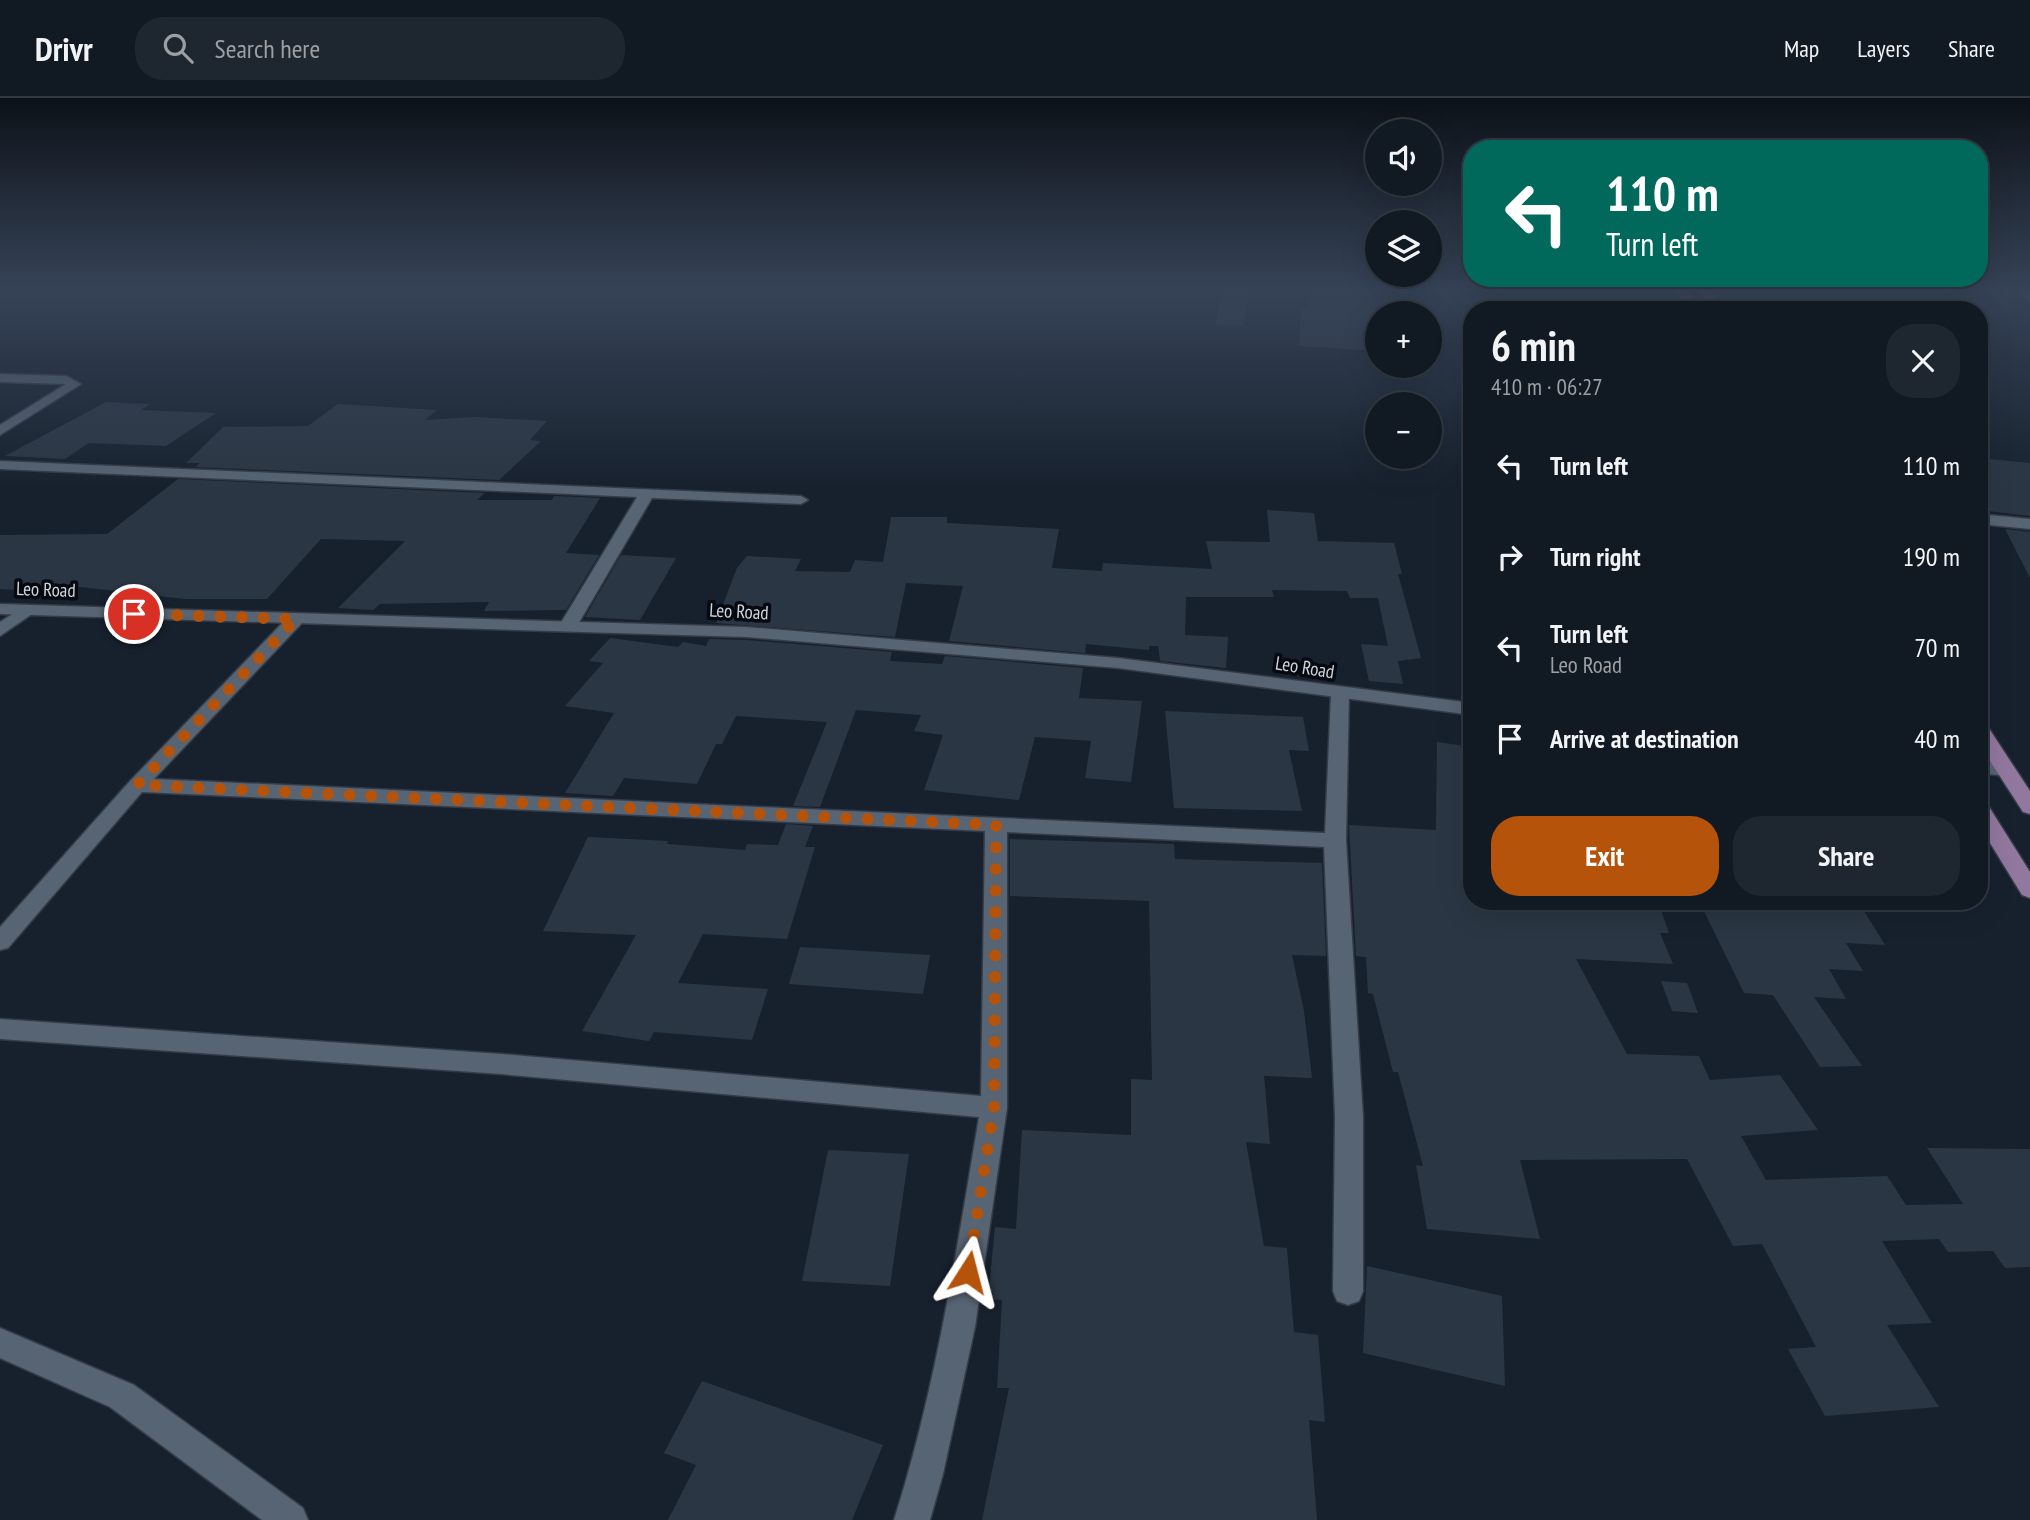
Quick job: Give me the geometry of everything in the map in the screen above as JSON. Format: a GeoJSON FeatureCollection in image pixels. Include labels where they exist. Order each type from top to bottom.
{"type":"FeatureCollection","features":[{"type":"Feature","properties":{"kind":"main road"},"geometry":{"type":"LineString","coordinates":[[1988,742],[2030,807]]}},
{"type":"Feature","properties":{"kind":"main road"},"geometry":{"type":"LineString","coordinates":[[1988,822],[2030,890]]}},
{"type":"Feature","properties":{"kind":"street"},"geometry":{"type":"LineString","coordinates":[[0,379],[66,380],[75,384],[0,431]]}},
{"type":"Feature","properties":{"kind":"street"},"geometry":{"type":"LineString","coordinates":[[0,465],[801,500]]}},
{"type":"Feature","properties":{"kind":"street"},"geometry":{"type":"LineString","coordinates":[[568,626],[646,495]]}},
{"type":"Feature","properties":{"kind":"street"},"geometry":{"type":"LineString","coordinates":[[1988,520],[2030,524]]}},
{"type":"Feature","properties":{"kind":"street","name":"Leo Road"},"geometry":{"type":"LineString","coordinates":[[0,609],[746,632],[940,646],[1218,674],[1340,694],[1463,708]]}},
{"type":"Feature","properties":{"kind":"street"},"geometry":{"type":"LineString","coordinates":[[0,631],[26,610]]}},
{"type":"Feature","properties":{"kind":"street"},"geometry":{"type":"LineString","coordinates":[[0,942],[137,785],[296,619]]}},
{"type":"Feature","properties":{"kind":"street"},"geometry":{"type":"LineString","coordinates":[[1340,694],[1335,840],[1349,1117],[1348,1291]]}},
{"type":"Feature","properties":{"kind":"street"},"geometry":{"type":"LineString","coordinates":[[1988,768],[2006,770]]}},
{"type":"Feature","properties":{"kind":"street"},"geometry":{"type":"LineString","coordinates":[[137,785],[1335,840]]}},
{"type":"Feature","properties":{"kind":"street"},"geometry":{"type":"LineString","coordinates":[[912,1520],[926,1474],[959,1327],[994,1108],[996,825]]}},
{"type":"Feature","properties":{"kind":"street"},"geometry":{"type":"LineString","coordinates":[[0,1028],[501,1064],[994,1108]]}},
{"type":"Feature","properties":{"kind":"street"},"geometry":{"type":"LineString","coordinates":[[0,1343],[122,1396],[291,1520]]}},
{"type":"Feature","properties":{"kind":"building"},"geometry":{"type":"Polygon","coordinates":[[[106,402],[150,404],[141,410],[216,413],[166,446],[89,443],[65,459],[5,456],[106,402]]]}},
{"type":"Feature","properties":{"kind":"building"},"geometry":{"type":"Polygon","coordinates":[[[338,404],[437,410],[425,420],[474,417],[547,421],[530,440],[541,441],[499,480],[195,467],[200,463],[186,463],[223,427],[308,426],[338,404]]]}},
{"type":"Feature","properties":{"kind":"building"},"geometry":{"type":"Polygon","coordinates":[[[1988,459],[2030,463],[2030,516],[1988,511],[1988,459]]]}},
{"type":"Feature","properties":{"kind":"building"},"geometry":{"type":"Polygon","coordinates":[[[178,479],[485,493],[477,500],[552,500],[554,496],[600,498],[566,553],[599,555],[566,610],[484,611],[489,602],[380,604],[373,610],[338,608],[405,541],[321,539],[267,599],[185,599],[72,586],[62,593],[0,589],[0,535],[107,534],[178,479]]]}},
{"type":"Feature","properties":{"kind":"building"},"geometry":{"type":"Polygon","coordinates":[[[1267,510],[1314,513],[1318,541],[1394,543],[1402,574],[1398,574],[1421,658],[1398,661],[1403,684],[1369,681],[1361,644],[1388,646],[1378,598],[1350,598],[1347,591],[1272,590],[1274,597],[1186,597],[1185,635],[1228,637],[1226,668],[1160,661],[1158,646],[1149,646],[1149,650],[1086,644],[1085,653],[949,641],[963,586],[906,583],[895,637],[716,623],[737,568],[747,556],[801,559],[795,571],[850,572],[855,560],[883,562],[891,517],[947,517],[947,523],[1059,529],[1052,568],[1102,571],[1103,563],[1212,569],[1206,541],[1270,542],[1267,510]]]}},
{"type":"Feature","properties":{"kind":"building"},"geometry":{"type":"Polygon","coordinates":[[[2005,529],[2030,532],[2030,578],[2005,529]]]}},
{"type":"Feature","properties":{"kind":"building"},"geometry":{"type":"Polygon","coordinates":[[[621,555],[676,558],[640,620],[585,617],[621,555]]]}},
{"type":"Feature","properties":{"kind":"building"},"geometry":{"type":"Polygon","coordinates":[[[610,638],[678,647],[683,642],[706,646],[709,639],[746,640],[892,652],[890,661],[942,664],[945,656],[1083,668],[1079,698],[1142,701],[1131,782],[1085,778],[1091,741],[1035,737],[1019,800],[924,790],[943,735],[914,731],[921,715],[856,710],[820,807],[793,806],[827,722],[736,716],[722,744],[716,744],[697,784],[624,778],[613,796],[565,793],[614,713],[565,706],[603,663],[589,661],[610,638]]]}},
{"type":"Feature","properties":{"kind":"building"},"geometry":{"type":"Polygon","coordinates":[[[1165,711],[1303,717],[1309,751],[1289,750],[1302,811],[1174,808],[1165,711]]]}},
{"type":"Feature","properties":{"kind":"building"},"geometry":{"type":"Polygon","coordinates":[[[1437,742],[1463,746],[1463,910],[1661,910],[1669,933],[1660,933],[1673,964],[1576,959],[1627,1054],[1699,1056],[1710,1080],[1780,1075],[1818,1130],[1741,1136],[1766,1180],[1887,1176],[1906,1205],[1963,1204],[1927,1148],[2030,1149],[2030,1267],[2005,1268],[1993,1251],[1948,1252],[1939,1239],[1882,1241],[1932,1323],[1887,1325],[1939,1407],[1825,1416],[1788,1349],[1816,1347],[1762,1244],[1733,1246],[1687,1159],[1520,1160],[1540,1239],[1427,1229],[1416,1165],[1423,1166],[1398,1072],[1393,1072],[1373,994],[1368,993],[1366,957],[1356,956],[1349,825],[1436,830],[1437,742]]]}},
{"type":"Feature","properties":{"kind":"building"},"geometry":{"type":"Polygon","coordinates":[[[786,824],[813,826],[805,847],[815,847],[787,939],[703,934],[678,983],[768,989],[752,1040],[654,1032],[649,1041],[582,1031],[636,935],[543,931],[588,837],[668,841],[667,844],[745,850],[747,844],[778,845],[786,824]]]}},
{"type":"Feature","properties":{"kind":"building"},"geometry":{"type":"Polygon","coordinates":[[[1010,839],[1174,844],[1175,859],[1322,863],[1326,956],[1292,955],[1304,1011],[1312,1078],[1264,1076],[1270,1144],[1246,1142],[1264,1246],[1287,1248],[1294,1332],[1318,1335],[1325,1422],[1309,1420],[1317,1520],[982,1520],[1009,1388],[997,1388],[1002,1300],[988,1299],[995,1227],[1016,1229],[1022,1130],[1131,1135],[1131,1079],[1152,1080],[1149,901],[1010,896],[1010,839]]]}},
{"type":"Feature","properties":{"kind":"building"},"geometry":{"type":"Polygon","coordinates":[[[1703,910],[1864,910],[1885,945],[1846,943],[1863,971],[1829,969],[1846,999],[1814,997],[1862,1066],[1820,1067],[1773,995],[1744,993],[1703,910]]]}},
{"type":"Feature","properties":{"kind":"building"},"geometry":{"type":"Polygon","coordinates":[[[800,947],[930,955],[923,994],[789,984],[800,947]]]}},
{"type":"Feature","properties":{"kind":"building"},"geometry":{"type":"Polygon","coordinates":[[[1661,981],[1687,983],[1698,1013],[1672,1011],[1661,981]]]}},
{"type":"Feature","properties":{"kind":"building"},"geometry":{"type":"Polygon","coordinates":[[[828,1150],[909,1154],[890,1286],[802,1281],[828,1150]]]}},
{"type":"Feature","properties":{"kind":"building"},"geometry":{"type":"Polygon","coordinates":[[[1367,1266],[1502,1296],[1505,1386],[1363,1353],[1367,1266]]]}},
{"type":"Feature","properties":{"kind":"building"},"geometry":{"type":"Polygon","coordinates":[[[702,1381],[883,1445],[852,1520],[668,1520],[696,1465],[664,1453],[702,1381]]]}},
{"type":"Feature","properties":{"kind":"route"},"geometry":{"type":"LineString","coordinates":[[134,614],[296,619],[137,785],[996,825],[994,1108],[968,1272]]}}]}
